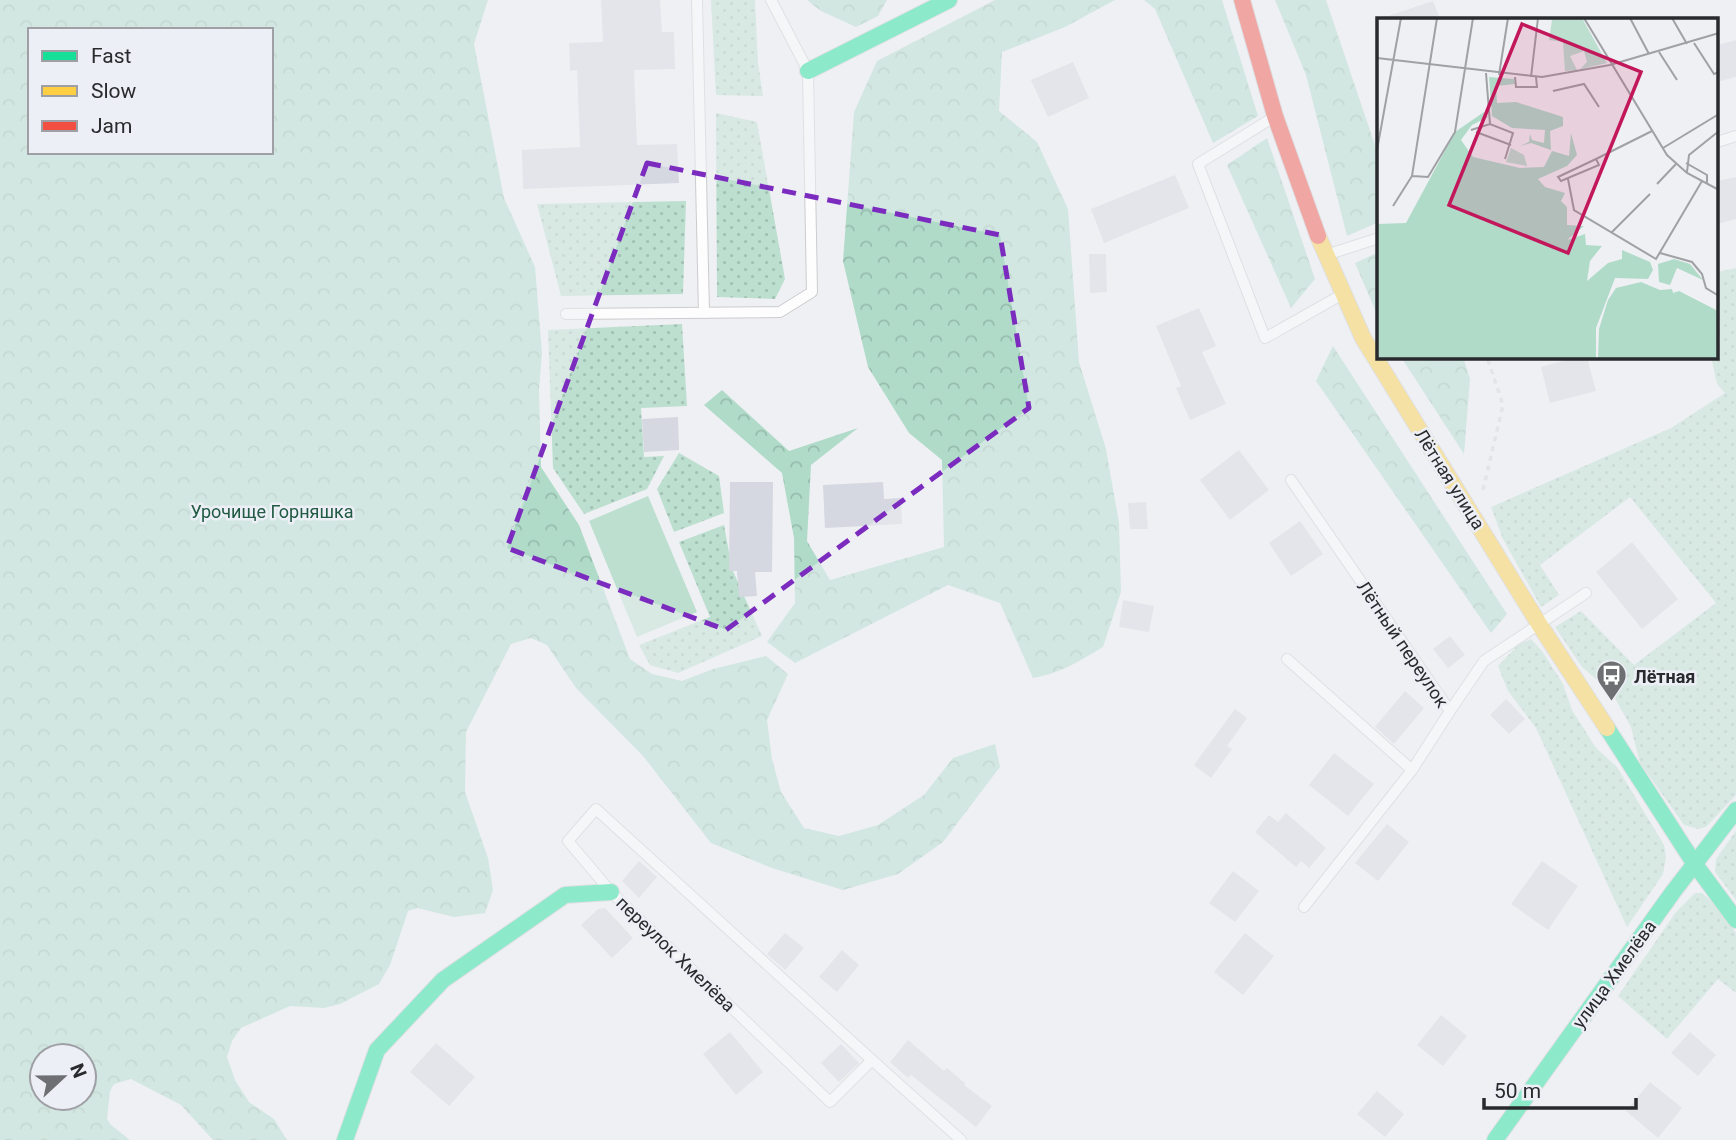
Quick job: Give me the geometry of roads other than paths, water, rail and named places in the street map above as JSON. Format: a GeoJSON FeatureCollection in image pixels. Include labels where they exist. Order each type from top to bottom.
{"type":"FeatureCollection","features":[{"type":"Feature","properties":{"kind":"street"},"geometry":{"type":"LineString","coordinates":[[808,71],[949,0]]}},
{"type":"Feature","properties":{"kind":"street","name":"Лётная улица"},"geometry":{"type":"LineString","coordinates":[[1242,0],[1275,116],[1325,255],[1363,338],[1539,624],[1694,863],[1736,920]]}},
{"type":"Feature","properties":{"kind":"street","name":"улица Хмелёва"},"geometry":{"type":"LineString","coordinates":[[1494,1140],[1694,863],[1736,810]]}},
{"type":"Feature","properties":{"kind":"street","name":"переулок Хмелёва"},"geometry":{"type":"LineString","coordinates":[[345,1140],[377,1051],[443,981],[565,895],[611,892]]}},
{"type":"Feature","properties":{"kind":"lane"},"geometry":{"type":"LineString","coordinates":[[697,0],[704,313]]}},
{"type":"Feature","properties":{"kind":"lane"},"geometry":{"type":"LineString","coordinates":[[566,314],[780,312],[812,292],[808,71],[771,0]]}},
{"type":"Feature","properties":{"kind":"lane"},"geometry":{"type":"LineString","coordinates":[[1275,116],[1198,164],[1265,338],[1343,294]]}},
{"type":"Feature","properties":{"kind":"lane"},"geometry":{"type":"LineString","coordinates":[[1718,142],[1736,136]]}},
{"type":"Feature","properties":{"kind":"lane"},"geometry":{"type":"LineString","coordinates":[[1325,255],[1377,239]]}},
{"type":"Feature","properties":{"kind":"lane","name":"Лётный переулок"},"geometry":{"type":"LineString","coordinates":[[1291,480],[1450,711],[1412,770],[1304,907]]}},
{"type":"Feature","properties":{"kind":"lane"},"geometry":{"type":"LineString","coordinates":[[1450,711],[1484,660],[1586,593]]}},
{"type":"Feature","properties":{"kind":"lane"},"geometry":{"type":"LineString","coordinates":[[1287,659],[1412,770]]}},
{"type":"Feature","properties":{"kind":"lane"},"geometry":{"type":"LineString","coordinates":[[611,892],[568,841],[596,809],[961,1140]]}},
{"type":"Feature","properties":{"kind":"lane","name":"переулок Хмелёва"},"geometry":{"type":"LineString","coordinates":[[611,892],[830,1102],[872,1060]]}},
{"type":"Feature","properties":{"kind":"place","name":"Лётная"},"geometry":{"type":"Point","coordinates":[1611,703]}},
{"type":"Feature","properties":{"kind":"park label","name":"Урочище Горняшка"},"geometry":{"type":"Point","coordinates":[272,511]}}]}
